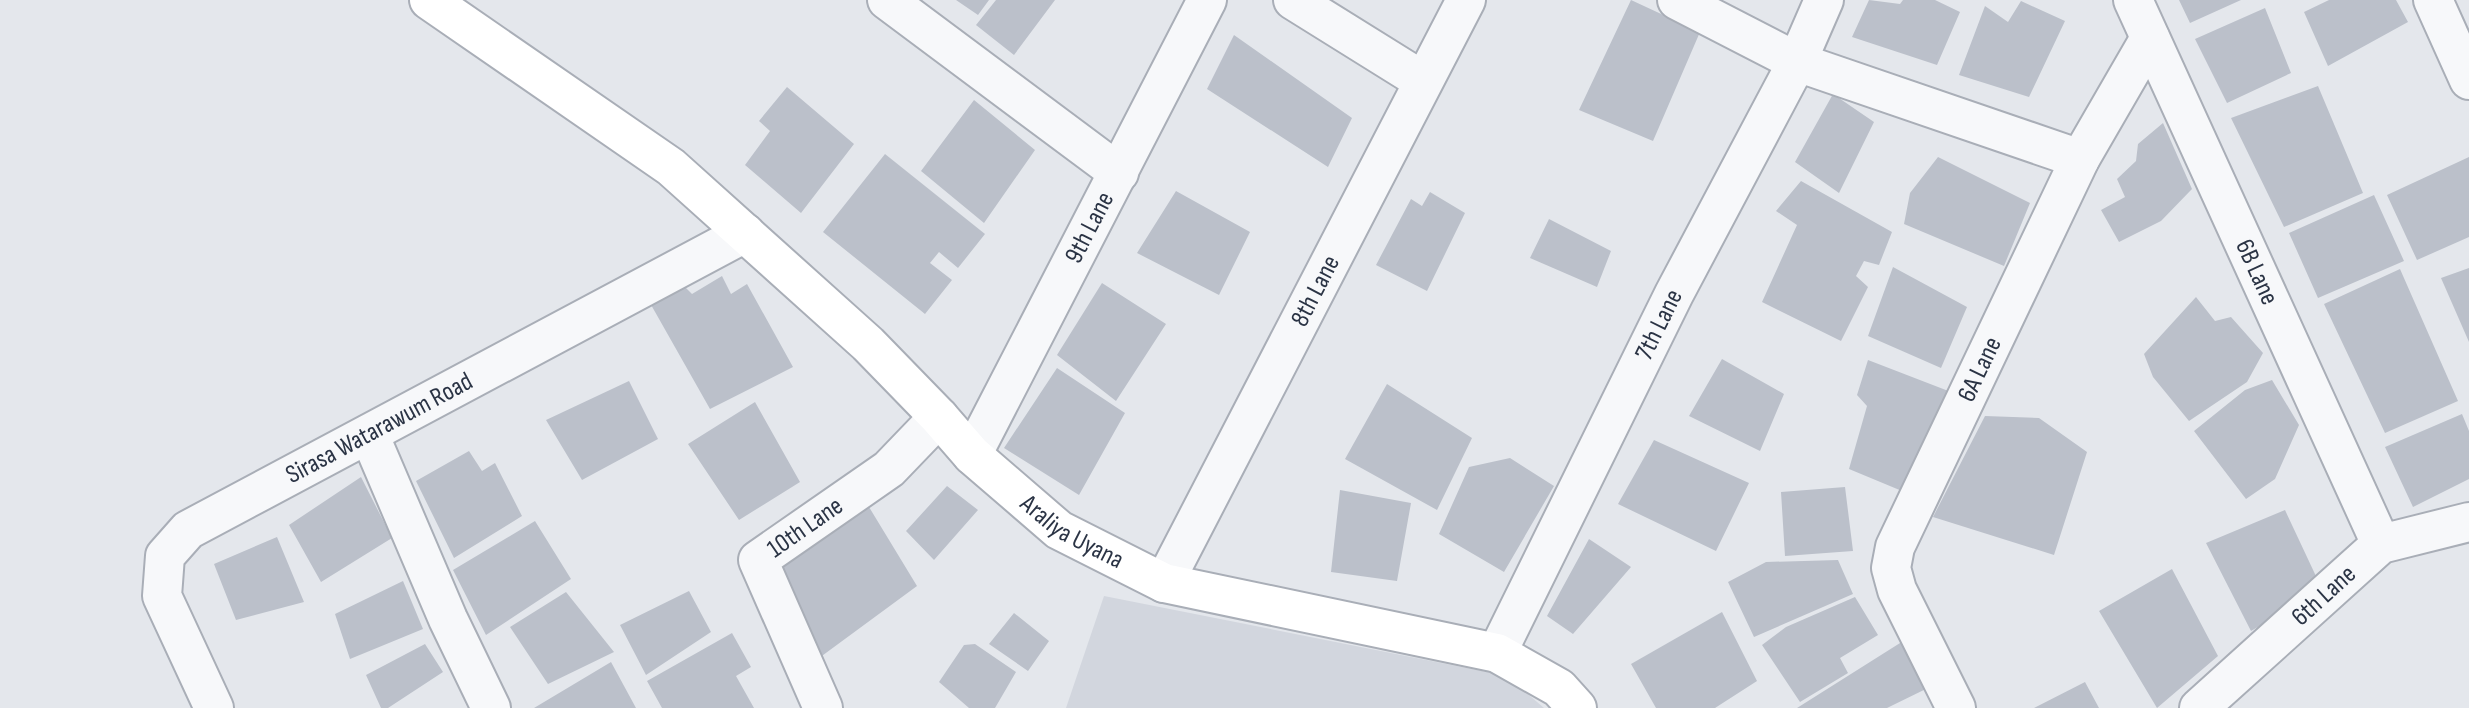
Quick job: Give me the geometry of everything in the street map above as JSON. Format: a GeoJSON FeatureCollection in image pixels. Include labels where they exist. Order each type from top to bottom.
{"type":"FeatureCollection","features":[{"type":"Feature","properties":{"kind":"street","name":"Araliya Uyana"},"geometry":{"type":"LineString","coordinates":[[429,0],[671,167],[868,344],[972,455],[1059,530],[1164,583],[1497,653],[1559,688],[1577,708]]}},
{"type":"Feature","properties":{"kind":"street"},"geometry":{"type":"LineString","coordinates":[[887,0],[1119,173]]}},
{"type":"Feature","properties":{"kind":"street","name":"9th Lane"},"geometry":{"type":"LineString","coordinates":[[972,455],[1207,0]]}},
{"type":"Feature","properties":{"kind":"street"},"geometry":{"type":"LineString","coordinates":[[1293,0],[1423,81]]}},
{"type":"Feature","properties":{"kind":"street","name":"8th Lane"},"geometry":{"type":"LineString","coordinates":[[1164,583],[1466,0]]}},
{"type":"Feature","properties":{"kind":"street"},"geometry":{"type":"LineString","coordinates":[[1677,0],[1797,62],[2080,159]]}},
{"type":"Feature","properties":{"kind":"street","name":"7th Lane"},"geometry":{"type":"LineString","coordinates":[[1497,653],[1674,295],[1797,62],[1824,0]]}},
{"type":"Feature","properties":{"kind":"street","name":"6B Lane"},"geometry":{"type":"LineString","coordinates":[[2133,0],[2381,544]]}},
{"type":"Feature","properties":{"kind":"street"},"geometry":{"type":"LineString","coordinates":[[2433,0],[2469,80]]}},
{"type":"Feature","properties":{"kind":"street","name":"6A Lane"},"geometry":{"type":"LineString","coordinates":[[1956,708],[1897,590],[1891,568],[1895,547],[2080,159],[2150,38]]}},
{"type":"Feature","properties":{"kind":"street","name":"Sirasa Watarawum Road"},"geometry":{"type":"LineString","coordinates":[[214,708],[162,596],[165,556],[188,530],[745,233]]}},
{"type":"Feature","properties":{"kind":"street","name":"10th Lane"},"geometry":{"type":"LineString","coordinates":[[823,708],[758,560],[889,469],[939,417]]}},
{"type":"Feature","properties":{"kind":"street"},"geometry":{"type":"LineString","coordinates":[[369,434],[448,619],[491,708]]}},
{"type":"Feature","properties":{"kind":"street","name":"6th Lane"},"geometry":{"type":"LineString","coordinates":[[2199,708],[2381,544],[2469,522]]}},
{"type":"Feature","properties":{"kind":"shaded area"},"geometry":{"type":"Polygon","coordinates":[[[1104,596],[1507,676],[1544,708],[1066,708],[1104,596]]]}},
{"type":"Feature","properties":{"kind":"building"},"geometry":{"type":"Polygon","coordinates":[[[956,0],[989,0],[978,15],[956,0]]]}},
{"type":"Feature","properties":{"kind":"building"},"geometry":{"type":"Polygon","coordinates":[[[996,0],[1055,0],[1014,55],[976,25],[996,0]]]}},
{"type":"Feature","properties":{"kind":"building"},"geometry":{"type":"Polygon","coordinates":[[[1631,0],[1700,32],[1653,141],[1579,110],[1631,0]]]}},
{"type":"Feature","properties":{"kind":"building"},"geometry":{"type":"Polygon","coordinates":[[[1869,0],[1900,4],[1903,0],[1935,0],[1960,12],[1937,65],[1852,37],[1869,0]]]}},
{"type":"Feature","properties":{"kind":"building"},"geometry":{"type":"Polygon","coordinates":[[[2179,0],[2241,0],[2190,23],[2179,0]]]}},
{"type":"Feature","properties":{"kind":"building"},"geometry":{"type":"Polygon","coordinates":[[[2329,0],[2396,0],[2408,22],[2328,66],[2304,12],[2329,0]]]}},
{"type":"Feature","properties":{"kind":"building"},"geometry":{"type":"Polygon","coordinates":[[[2021,1],[2065,21],[2029,97],[1959,75],[1985,6],[2008,22],[2021,1]]]}},
{"type":"Feature","properties":{"kind":"building"},"geometry":{"type":"Polygon","coordinates":[[[2265,8],[2291,73],[2227,103],[2195,39],[2265,8]]]}},
{"type":"Feature","properties":{"kind":"building"},"geometry":{"type":"Polygon","coordinates":[[[1234,35],[1352,118],[1328,167],[1207,89],[1234,35]]]}},
{"type":"Feature","properties":{"kind":"building"},"geometry":{"type":"Polygon","coordinates":[[[2318,86],[2363,193],[2284,227],[2231,118],[2318,86]]]}},
{"type":"Feature","properties":{"kind":"building"},"geometry":{"type":"Polygon","coordinates":[[[787,87],[854,144],[801,213],[745,165],[770,131],[759,121],[787,87]]]}},
{"type":"Feature","properties":{"kind":"building"},"geometry":{"type":"Polygon","coordinates":[[[1833,94],[1874,122],[1839,193],[1795,162],[1833,94]]]}},
{"type":"Feature","properties":{"kind":"building"},"geometry":{"type":"Polygon","coordinates":[[[974,100],[1035,150],[984,223],[921,171],[974,100]]]}},
{"type":"Feature","properties":{"kind":"building"},"geometry":{"type":"Polygon","coordinates":[[[2163,123],[2192,189],[2161,221],[2119,242],[2101,210],[2125,197],[2117,179],[2136,161],[2138,144],[2163,123]]]}},
{"type":"Feature","properties":{"kind":"building"},"geometry":{"type":"Polygon","coordinates":[[[885,154],[985,234],[958,268],[939,252],[930,263],[952,280],[925,314],[823,232],[885,154]]]}},
{"type":"Feature","properties":{"kind":"building"},"geometry":{"type":"Polygon","coordinates":[[[1938,157],[2030,203],[2004,266],[1904,224],[1910,193],[1938,157]]]}},
{"type":"Feature","properties":{"kind":"building"},"geometry":{"type":"Polygon","coordinates":[[[2469,157],[2469,237],[2417,260],[2387,195],[2469,157]]]}},
{"type":"Feature","properties":{"kind":"building"},"geometry":{"type":"Polygon","coordinates":[[[1801,181],[1892,232],[1879,265],[1864,261],[1856,276],[1868,287],[1841,341],[1762,302],[1797,225],[1776,211],[1801,181]]]}},
{"type":"Feature","properties":{"kind":"building"},"geometry":{"type":"Polygon","coordinates":[[[1176,191],[1250,232],[1219,295],[1137,253],[1176,191]]]}},
{"type":"Feature","properties":{"kind":"building"},"geometry":{"type":"Polygon","coordinates":[[[1430,192],[1465,213],[1427,291],[1376,265],[1411,199],[1422,206],[1430,192]]]}},
{"type":"Feature","properties":{"kind":"building"},"geometry":{"type":"Polygon","coordinates":[[[2374,195],[2404,261],[2318,298],[2289,233],[2374,195]]]}},
{"type":"Feature","properties":{"kind":"building"},"geometry":{"type":"Polygon","coordinates":[[[1549,219],[1611,251],[1597,287],[1530,258],[1549,219]]]}},
{"type":"Feature","properties":{"kind":"building"},"geometry":{"type":"Polygon","coordinates":[[[1893,267],[1967,307],[1941,368],[1868,336],[1893,267]]]}},
{"type":"Feature","properties":{"kind":"building"},"geometry":{"type":"Polygon","coordinates":[[[2469,268],[2469,342],[2441,278],[2469,268]]]}},
{"type":"Feature","properties":{"kind":"building"},"geometry":{"type":"Polygon","coordinates":[[[2400,269],[2458,401],[2385,433],[2324,304],[2400,269]]]}},
{"type":"Feature","properties":{"kind":"building"},"geometry":{"type":"Polygon","coordinates":[[[722,276],[731,294],[747,284],[793,367],[710,409],[650,303],[676,278],[692,294],[722,276]]]}},
{"type":"Feature","properties":{"kind":"building"},"geometry":{"type":"Polygon","coordinates":[[[1102,283],[1166,324],[1116,401],[1057,355],[1102,283]]]}},
{"type":"Feature","properties":{"kind":"building"},"geometry":{"type":"Polygon","coordinates":[[[2196,297],[2215,321],[2231,317],[2263,353],[2247,382],[2189,421],[2153,377],[2144,354],[2196,297]]]}},
{"type":"Feature","properties":{"kind":"building"},"geometry":{"type":"Polygon","coordinates":[[[1722,359],[1784,394],[1760,451],[1689,416],[1722,359]]]}},
{"type":"Feature","properties":{"kind":"building"},"geometry":{"type":"Polygon","coordinates":[[[1868,360],[1951,392],[1914,496],[1849,469],[1867,406],[1857,395],[1868,360]]]}},
{"type":"Feature","properties":{"kind":"building"},"geometry":{"type":"Polygon","coordinates":[[[1057,368],[1125,413],[1079,495],[1004,448],[1057,368]]]}},
{"type":"Feature","properties":{"kind":"building"},"geometry":{"type":"Polygon","coordinates":[[[2272,380],[2299,425],[2275,479],[2246,499],[2194,431],[2245,390],[2272,380]]]}},
{"type":"Feature","properties":{"kind":"building"},"geometry":{"type":"Polygon","coordinates":[[[629,381],[658,439],[582,480],[546,420],[629,381]]]}},
{"type":"Feature","properties":{"kind":"building"},"geometry":{"type":"Polygon","coordinates":[[[1387,384],[1472,438],[1437,510],[1345,459],[1387,384]]]}},
{"type":"Feature","properties":{"kind":"building"},"geometry":{"type":"Polygon","coordinates":[[[755,402],[800,482],[739,520],[688,444],[755,402]]]}},
{"type":"Feature","properties":{"kind":"building"},"geometry":{"type":"Polygon","coordinates":[[[2462,414],[2469,431],[2469,479],[2413,507],[2385,447],[2462,414]]]}},
{"type":"Feature","properties":{"kind":"building"},"geometry":{"type":"Polygon","coordinates":[[[1985,416],[2039,418],[2087,452],[2054,555],[1933,517],[1985,416]]]}},
{"type":"Feature","properties":{"kind":"building"},"geometry":{"type":"Polygon","coordinates":[[[1654,440],[1749,483],[1716,551],[1618,504],[1654,440]]]}},
{"type":"Feature","properties":{"kind":"building"},"geometry":{"type":"Polygon","coordinates":[[[469,451],[482,471],[495,463],[522,516],[454,558],[416,481],[469,451]]]}},
{"type":"Feature","properties":{"kind":"building"},"geometry":{"type":"Polygon","coordinates":[[[1510,458],[1554,486],[1504,572],[1439,534],[1469,467],[1510,458]]]}},
{"type":"Feature","properties":{"kind":"building"},"geometry":{"type":"Polygon","coordinates":[[[361,477],[392,538],[321,582],[289,525],[361,477]]]}},
{"type":"Feature","properties":{"kind":"building"},"geometry":{"type":"Polygon","coordinates":[[[947,486],[978,510],[934,560],[906,531],[947,486]]]}},
{"type":"Feature","properties":{"kind":"building"},"geometry":{"type":"Polygon","coordinates":[[[1845,487],[1853,551],[1785,556],[1781,492],[1845,487]]]}},
{"type":"Feature","properties":{"kind":"building"},"geometry":{"type":"Polygon","coordinates":[[[1340,490],[1411,503],[1397,581],[1331,572],[1340,490]]]}},
{"type":"Feature","properties":{"kind":"building"},"geometry":{"type":"Polygon","coordinates":[[[869,507],[917,586],[815,661],[779,558],[847,514],[869,507]]]}},
{"type":"Feature","properties":{"kind":"building"},"geometry":{"type":"Polygon","coordinates":[[[2285,510],[2322,589],[2251,631],[2206,543],[2285,510]]]}},
{"type":"Feature","properties":{"kind":"building"},"geometry":{"type":"Polygon","coordinates":[[[535,521],[571,579],[486,635],[453,570],[535,521]]]}},
{"type":"Feature","properties":{"kind":"building"},"geometry":{"type":"Polygon","coordinates":[[[277,537],[304,602],[236,620],[214,564],[277,537]]]}},
{"type":"Feature","properties":{"kind":"building"},"geometry":{"type":"Polygon","coordinates":[[[1589,539],[1631,567],[1573,634],[1547,616],[1589,539]]]}},
{"type":"Feature","properties":{"kind":"building"},"geometry":{"type":"Polygon","coordinates":[[[1838,560],[1853,594],[1754,637],[1728,582],[1766,562],[1838,560]]]}},
{"type":"Feature","properties":{"kind":"building"},"geometry":{"type":"Polygon","coordinates":[[[2172,569],[2218,656],[2157,708],[2099,611],[2172,569]]]}},
{"type":"Feature","properties":{"kind":"building"},"geometry":{"type":"Polygon","coordinates":[[[403,581],[423,629],[350,659],[335,614],[403,581]]]}},
{"type":"Feature","properties":{"kind":"building"},"geometry":{"type":"Polygon","coordinates":[[[689,591],[711,632],[646,675],[620,625],[689,591]]]}},
{"type":"Feature","properties":{"kind":"building"},"geometry":{"type":"Polygon","coordinates":[[[566,592],[614,652],[548,684],[510,627],[566,592]]]}},
{"type":"Feature","properties":{"kind":"building"},"geometry":{"type":"Polygon","coordinates":[[[1855,597],[1878,635],[1840,658],[1848,673],[1800,702],[1762,645],[1786,627],[1855,597]]]}},
{"type":"Feature","properties":{"kind":"building"},"geometry":{"type":"Polygon","coordinates":[[[1722,612],[1757,681],[1715,708],[1656,708],[1631,664],[1722,612]]]}},
{"type":"Feature","properties":{"kind":"building"},"geometry":{"type":"Polygon","coordinates":[[[1014,613],[1049,641],[1028,671],[989,644],[1014,613]]]}},
{"type":"Feature","properties":{"kind":"building"},"geometry":{"type":"Polygon","coordinates":[[[732,633],[751,667],[736,676],[754,708],[662,708],[647,681],[732,633]]]}},
{"type":"Feature","properties":{"kind":"building"},"geometry":{"type":"Polygon","coordinates":[[[1908,638],[1932,686],[1887,708],[1797,708],[1908,638]]]}},
{"type":"Feature","properties":{"kind":"building"},"geometry":{"type":"Polygon","coordinates":[[[425,644],[443,672],[388,708],[381,708],[366,675],[425,644]]]}},
{"type":"Feature","properties":{"kind":"building"},"geometry":{"type":"Polygon","coordinates":[[[975,644],[1016,672],[995,708],[969,708],[939,682],[964,645],[975,644]]]}},
{"type":"Feature","properties":{"kind":"building"},"geometry":{"type":"Polygon","coordinates":[[[611,662],[636,708],[534,708],[611,662]]]}},
{"type":"Feature","properties":{"kind":"building"},"geometry":{"type":"Polygon","coordinates":[[[2085,682],[2099,708],[2034,708],[2085,682]]]}}]}
